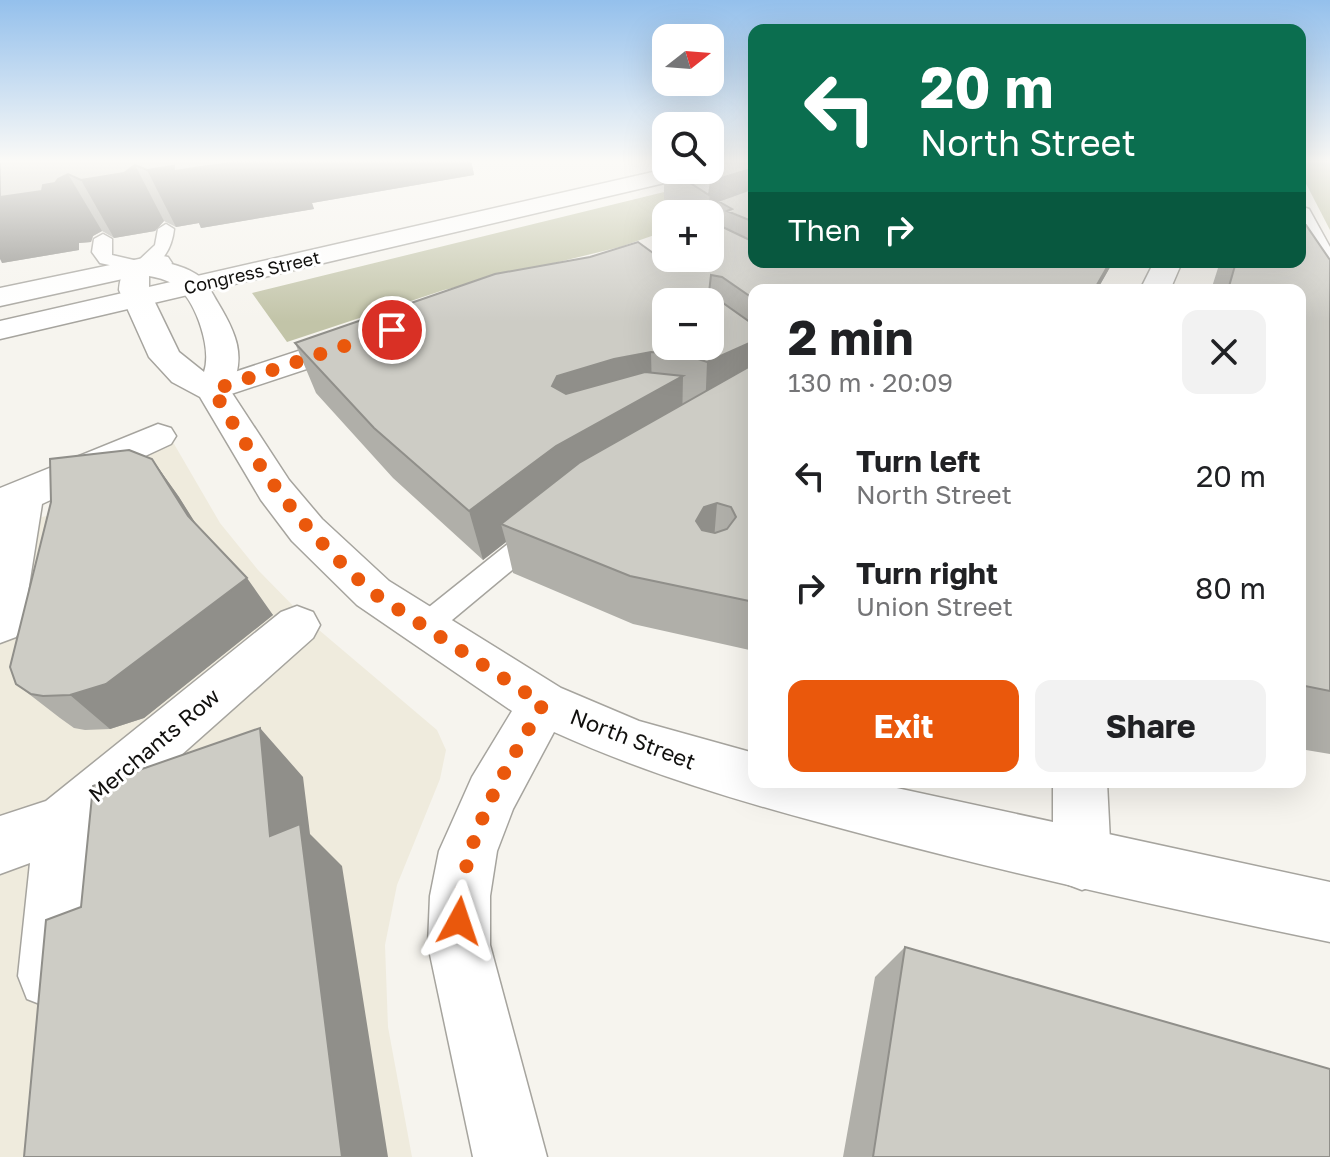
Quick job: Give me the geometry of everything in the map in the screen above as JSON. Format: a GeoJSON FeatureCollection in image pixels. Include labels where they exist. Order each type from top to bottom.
{"type":"FeatureCollection","features":[{"type":"Feature","properties":{"kind":"main road","name":"Congress Street"},"geometry":{"type":"LineString","coordinates":[[0,330],[502,214]]}},
{"type":"Feature","properties":{"kind":"main road"},"geometry":{"type":"LineString","coordinates":[[1306,229],[1321,267]]}},
{"type":"Feature","properties":{"kind":"main road","name":"Congress Street"},"geometry":{"type":"LineString","coordinates":[[0,297],[199,254]]}},
{"type":"Feature","properties":{"kind":"main road"},"geometry":{"type":"LineString","coordinates":[[137,299],[134,278],[142,267],[175,275],[193,286],[222,338],[225,350],[224,366],[213,390]]}},
{"type":"Feature","properties":{"kind":"main road","name":"North Street"},"geometry":{"type":"LineString","coordinates":[[137,299],[165,357],[184,375],[213,390],[263,473],[307,530],[373,593],[543,704],[645,747],[748,777]]}},
{"type":"Feature","properties":{"kind":"main road"},"geometry":{"type":"LineString","coordinates":[[213,390],[387,332]]}},
{"type":"Feature","properties":{"kind":"main road"},"geometry":{"type":"LineString","coordinates":[[0,624],[11,499],[158,436]]}},
{"type":"Feature","properties":{"kind":"main road","name":"Merchants Row"},"geometry":{"type":"LineString","coordinates":[[0,845],[63,823],[297,625]]}},
{"type":"Feature","properties":{"kind":"main road"},"geometry":{"type":"LineString","coordinates":[[510,1157],[459,945],[460,896],[468,851],[491,796],[543,704]]}},
{"type":"Feature","properties":{"kind":"main road"},"geometry":{"type":"LineString","coordinates":[[787,788],[1082,861],[1330,912]]}},
{"type":"Feature","properties":{"kind":"main road"},"geometry":{"type":"LineString","coordinates":[[1080,788],[1082,861]]}},
{"type":"Feature","properties":{"kind":"main road"},"geometry":{"type":"LineString","coordinates":[[46,1030],[63,823]]}},
{"type":"Feature","properties":{"kind":"lane"},"geometry":{"type":"LineString","coordinates":[[103,239],[101,252],[106,259],[142,267],[163,247],[166,229]]}},
{"type":"Feature","properties":{"kind":"lane"},"geometry":{"type":"LineString","coordinates":[[424,627],[563,514]]}},
{"type":"Feature","properties":{"kind":"shaded area"},"geometry":{"type":"Polygon","coordinates":[[[170,437],[220,523],[258,570],[306,619],[437,730],[446,750],[440,779],[397,885],[385,945],[388,1027],[412,1157],[0,1157],[0,528],[50,515],[170,437]]]}},
{"type":"Feature","properties":{"kind":"green space"},"geometry":{"type":"Polygon","coordinates":[[[574,214],[652,214],[652,236],[620,247],[444,290],[287,342],[252,293],[574,214]]]}},
{"type":"Feature","properties":{"kind":"green space"},"geometry":{"type":"Polygon","coordinates":[[[1322,214],[1330,214],[1330,230],[1322,214]]]}},
{"type":"Feature","properties":{"kind":"building"},"geometry":{"type":"Polygon","coordinates":[[[1306,225],[1330,260],[1330,691],[1306,686],[1306,284],[1230,284],[1234,268],[1306,268],[1306,225]]]}},
{"type":"Feature","properties":{"kind":"building"},"geometry":{"type":"Polygon","coordinates":[[[724,228],[748,239],[748,268],[1107,268],[1097,284],[748,284],[748,295],[722,277],[711,275],[710,288],[652,288],[652,352],[614,359],[557,376],[552,386],[566,394],[645,372],[683,376],[556,446],[469,511],[374,428],[295,343],[495,274],[590,257],[638,242],[652,252],[652,272],[724,272],[724,228]]]}},
{"type":"Feature","properties":{"kind":"building"},"geometry":{"type":"Polygon","coordinates":[[[724,304],[748,321],[748,344],[724,354],[724,304]]]}},
{"type":"Feature","properties":{"kind":"building"},"geometry":{"type":"Polygon","coordinates":[[[748,367],[748,601],[630,576],[501,524],[579,463],[748,367]],[[717,503],[704,507],[696,521],[702,530],[715,533],[727,529],[736,517],[731,507],[717,503]]]}},
{"type":"Feature","properties":{"kind":"building"},"geometry":{"type":"Polygon","coordinates":[[[129,450],[152,459],[188,516],[247,578],[106,684],[70,695],[31,694],[16,684],[10,667],[51,502],[50,459],[129,450]]]}},
{"type":"Feature","properties":{"kind":"building"},"geometry":{"type":"Polygon","coordinates":[[[260,728],[270,836],[300,824],[342,1157],[24,1157],[46,920],[81,907],[93,786],[260,728]]]}},
{"type":"Feature","properties":{"kind":"building"},"geometry":{"type":"Polygon","coordinates":[[[905,947],[1330,1069],[1330,1157],[873,1157],[905,947]]]}},
{"type":"Feature","properties":{"kind":"route"},"geometry":{"type":"LineString","coordinates":[[392,330],[213,390],[275,490],[307,530],[351,573],[373,593],[543,704],[491,796],[468,851],[459,921]]}}]}
